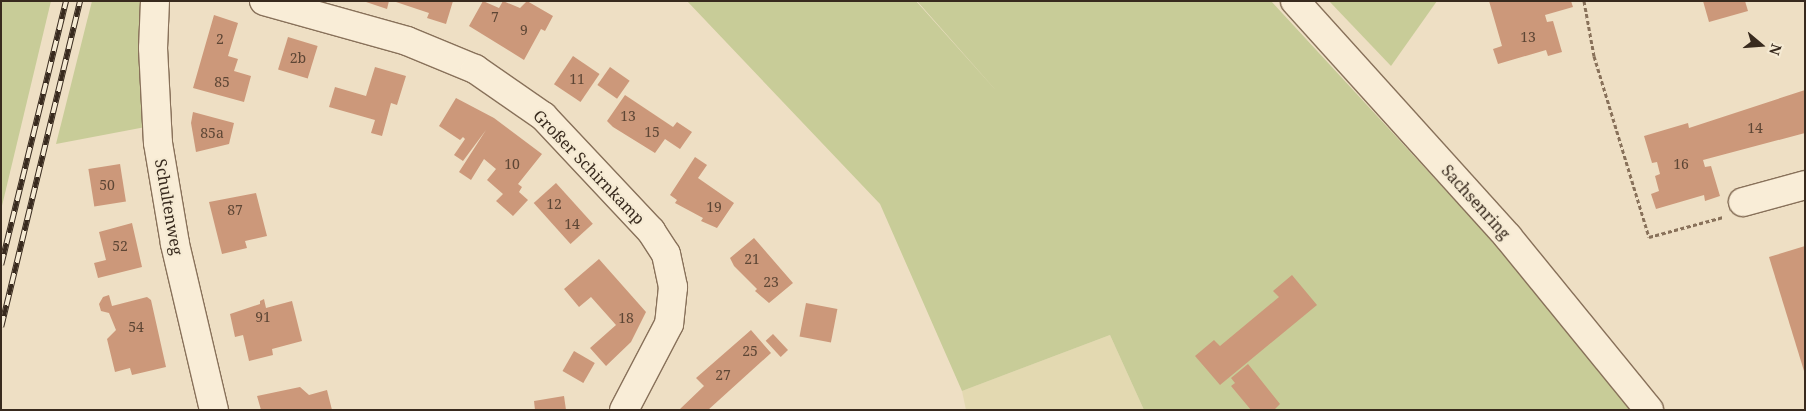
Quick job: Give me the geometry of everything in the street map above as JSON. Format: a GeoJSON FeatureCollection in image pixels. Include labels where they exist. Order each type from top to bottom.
{"type":"FeatureCollection","features":[{"type":"Feature","properties":{"kind":"street","name":"Schultenweg"},"geometry":{"type":"LineString","coordinates":[[155,1],[153,48],[158,143],[175,244],[214,410]]}},
{"type":"Feature","properties":{"kind":"street","name":"Großer Schirnkamp"},"geometry":{"type":"LineString","coordinates":[[264,1],[407,42],[475,69],[542,116],[651,231],[666,254],[673,287],[669,324],[624,410]]}},
{"type":"Feature","properties":{"kind":"street","name":"Sachsenring"},"geometry":{"type":"LineString","coordinates":[[1295,1],[1508,237],[1649,410]]}},
{"type":"Feature","properties":{"kind":"street"},"geometry":{"type":"LineString","coordinates":[[1743,202],[1805,185]]}},
{"type":"Feature","properties":{"kind":"path"},"geometry":{"type":"LineString","coordinates":[[1584,1],[1594,56],[1649,237],[1730,215],[1743,202]]}},
{"type":"Feature","properties":{"kind":"shaded area"},"geometry":{"type":"Polygon","coordinates":[[[1110,335],[1144,410],[966,410],[962,391],[1110,335]]]}},
{"type":"Feature","properties":{"kind":"green space"},"geometry":{"type":"Polygon","coordinates":[[[1,1],[51,1],[1,210],[1,1]]]}},
{"type":"Feature","properties":{"kind":"green space"},"geometry":{"type":"Polygon","coordinates":[[[92,1],[154,1],[156,125],[56,144],[92,1]]]}},
{"type":"Feature","properties":{"kind":"green space"},"geometry":{"type":"Polygon","coordinates":[[[687,1],[916,1],[1000,95],[917,1],[1271,1],[1497,246],[1632,410],[1144,410],[1110,335],[962,391],[880,204],[687,1]]]}},
{"type":"Feature","properties":{"kind":"green space"},"geometry":{"type":"Polygon","coordinates":[[[1329,1],[1437,1],[1391,66],[1329,1]]]}},
{"type":"Feature","properties":{"kind":"building"},"geometry":{"type":"Polygon","coordinates":[[[363,1],[389,1],[387,9],[363,1]]]}},
{"type":"Feature","properties":{"kind":"building"},"geometry":{"type":"Polygon","coordinates":[[[393,1],[453,1],[446,24],[427,18],[429,13],[393,1]]]}},
{"type":"Feature","properties":{"kind":"building"},"geometry":{"type":"Polygon","coordinates":[[[483,1],[499,8],[503,1],[520,8],[527,1],[553,16],[545,31],[541,29],[524,60],[469,26],[483,1]]]}},
{"type":"Feature","properties":{"kind":"building"},"geometry":{"type":"Polygon","coordinates":[[[1489,1],[1571,1],[1573,7],[1545,15],[1547,22],[1553,21],[1562,52],[1548,56],[1546,50],[1498,64],[1493,49],[1502,46],[1489,1]]]}},
{"type":"Feature","properties":{"kind":"building"},"geometry":{"type":"Polygon","coordinates":[[[1703,1],[1745,1],[1748,11],[1709,22],[1703,1]]]}},
{"type":"Feature","properties":{"kind":"building"},"geometry":{"type":"Polygon","coordinates":[[[214,15],[238,23],[228,56],[238,59],[234,71],[251,76],[244,102],[193,88],[214,15]]]}},
{"type":"Feature","properties":{"kind":"building"},"geometry":{"type":"Polygon","coordinates":[[[288,37],[318,46],[308,79],[278,70],[288,37]]]}},
{"type":"Feature","properties":{"kind":"building"},"geometry":{"type":"Polygon","coordinates":[[[573,56],[600,74],[581,102],[554,84],[573,56]]]}},
{"type":"Feature","properties":{"kind":"building"},"geometry":{"type":"Polygon","coordinates":[[[375,67],[406,76],[397,105],[391,103],[382,136],[371,133],[375,120],[329,107],[335,87],[366,96],[375,67]]]}},
{"type":"Feature","properties":{"kind":"building"},"geometry":{"type":"Polygon","coordinates":[[[610,67],[630,81],[617,99],[597,85],[610,67]]]}},
{"type":"Feature","properties":{"kind":"building"},"geometry":{"type":"Polygon","coordinates":[[[1805,90],[1805,133],[1703,160],[1705,167],[1711,166],[1720,196],[1705,201],[1704,195],[1656,209],[1651,194],[1659,191],[1655,176],[1660,174],[1657,162],[1652,163],[1644,136],[1688,123],[1689,128],[1805,90]]]}},
{"type":"Feature","properties":{"kind":"building"},"geometry":{"type":"Polygon","coordinates":[[[625,95],[673,127],[677,122],[692,132],[680,149],[665,139],[655,153],[613,127],[607,121],[625,95]]]}},
{"type":"Feature","properties":{"kind":"building"},"geometry":{"type":"Polygon","coordinates":[[[456,98],[494,118],[542,154],[518,184],[522,187],[519,192],[528,200],[513,216],[496,201],[503,194],[487,180],[496,169],[484,159],[471,180],[459,172],[486,130],[463,161],[454,155],[465,139],[463,137],[460,140],[439,126],[456,98]]]}},
{"type":"Feature","properties":{"kind":"building"},"geometry":{"type":"Polygon","coordinates":[[[193,112],[234,123],[229,144],[196,152],[191,123],[193,112]]]}},
{"type":"Feature","properties":{"kind":"building"},"geometry":{"type":"Polygon","coordinates":[[[695,157],[707,165],[698,178],[734,203],[717,228],[701,221],[703,218],[675,203],[677,200],[670,195],[695,157]]]}},
{"type":"Feature","properties":{"kind":"building"},"geometry":{"type":"Polygon","coordinates":[[[120,164],[126,202],[94,207],[88,169],[120,164]]]}},
{"type":"Feature","properties":{"kind":"building"},"geometry":{"type":"Polygon","coordinates":[[[556,183],[593,224],[571,244],[534,203],[556,183]]]}},
{"type":"Feature","properties":{"kind":"building"},"geometry":{"type":"Polygon","coordinates":[[[256,193],[267,236],[245,241],[247,248],[222,254],[209,202],[256,193]]]}},
{"type":"Feature","properties":{"kind":"building"},"geometry":{"type":"Polygon","coordinates":[[[132,223],[142,267],[98,278],[94,263],[106,260],[99,232],[132,223]]]}},
{"type":"Feature","properties":{"kind":"building"},"geometry":{"type":"Polygon","coordinates":[[[754,238],[793,283],[769,303],[755,291],[757,289],[734,266],[730,258],[754,238]]]}},
{"type":"Feature","properties":{"kind":"building"},"geometry":{"type":"Polygon","coordinates":[[[1805,246],[1805,371],[1804,371],[1769,257],[1805,246]]]}},
{"type":"Feature","properties":{"kind":"building"},"geometry":{"type":"Polygon","coordinates":[[[599,259],[646,312],[631,342],[606,366],[590,348],[616,325],[591,297],[579,307],[564,289],[599,259]]]}},
{"type":"Feature","properties":{"kind":"building"},"geometry":{"type":"Polygon","coordinates":[[[1292,275],[1317,305],[1220,385],[1195,356],[1214,340],[1220,346],[1279,297],[1273,291],[1292,275]]]}},
{"type":"Feature","properties":{"kind":"building"},"geometry":{"type":"Polygon","coordinates":[[[109,295],[112,306],[147,297],[151,300],[166,367],[132,375],[130,368],[115,372],[107,339],[116,330],[109,313],[101,311],[99,304],[103,297],[109,295]]]}},
{"type":"Feature","properties":{"kind":"building"},"geometry":{"type":"Polygon","coordinates":[[[264,299],[266,308],[292,301],[302,341],[272,349],[273,355],[249,361],[243,335],[235,337],[230,314],[260,304],[260,301],[264,299]]]}},
{"type":"Feature","properties":{"kind":"building"},"geometry":{"type":"Polygon","coordinates":[[[806,303],[837,309],[831,342],[800,336],[806,303]]]}},
{"type":"Feature","properties":{"kind":"building"},"geometry":{"type":"Polygon","coordinates":[[[751,330],[771,353],[708,410],[679,410],[704,386],[696,378],[751,330]]]}},
{"type":"Feature","properties":{"kind":"building"},"geometry":{"type":"Polygon","coordinates":[[[773,334],[788,350],[781,357],[766,341],[773,334]]]}},
{"type":"Feature","properties":{"kind":"building"},"geometry":{"type":"Polygon","coordinates":[[[574,351],[595,363],[583,383],[562,371],[574,351]]]}},
{"type":"Feature","properties":{"kind":"building"},"geometry":{"type":"Polygon","coordinates":[[[1248,364],[1280,404],[1274,410],[1251,410],[1231,386],[1235,383],[1231,378],[1248,364]]]}},
{"type":"Feature","properties":{"kind":"building"},"geometry":{"type":"Polygon","coordinates":[[[300,387],[309,395],[327,390],[332,410],[261,410],[257,396],[300,387]]]}},
{"type":"Feature","properties":{"kind":"building"},"geometry":{"type":"Polygon","coordinates":[[[564,396],[566,410],[535,410],[534,401],[564,396]]]}},
{"type":"Feature","properties":{"kind":"railway"},"geometry":{"type":"LineString","coordinates":[[1,265],[66,1]]}},
{"type":"Feature","properties":{"kind":"railway"},"geometry":{"type":"LineString","coordinates":[[1,327],[80,1]]}}]}
